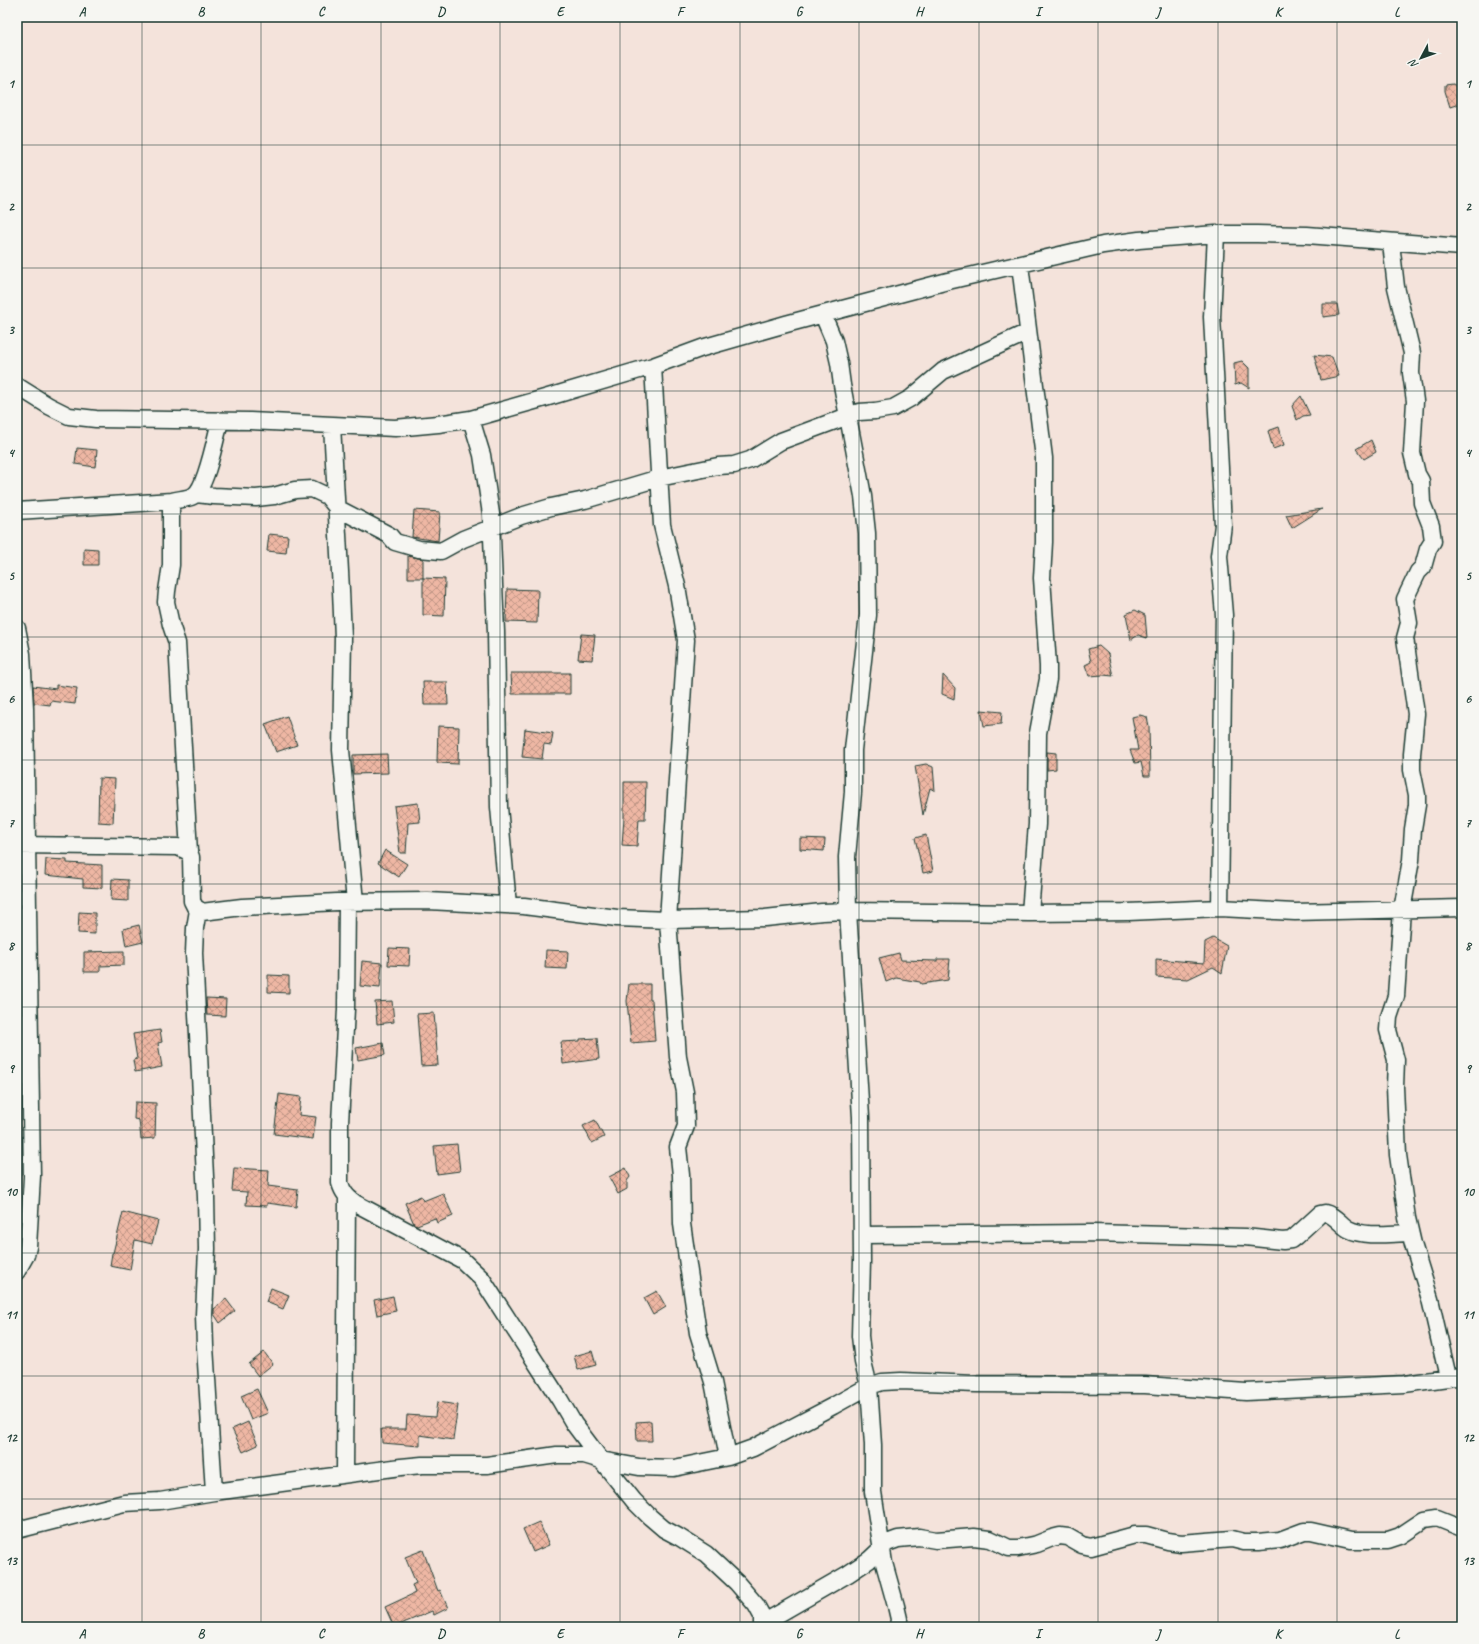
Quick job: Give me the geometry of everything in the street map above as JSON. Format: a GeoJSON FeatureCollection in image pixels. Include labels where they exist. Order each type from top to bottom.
{"type":"FeatureCollection","features":[{"type":"Feature","properties":{"kind":"street"},"geometry":{"type":"LineString","coordinates":[[1216,234],[1212,317],[1223,525],[1219,556],[1224,615],[1220,908]]}},
{"type":"Feature","properties":{"kind":"street"},"geometry":{"type":"LineString","coordinates":[[17,386],[49,406],[69,416],[118,420],[220,421],[395,428],[438,424],[471,419],[653,366],[702,348],[948,281],[1103,245],[1139,240],[1216,234],[1307,235],[1392,243],[1462,247]]}},
{"type":"Feature","properties":{"kind":"street"},"geometry":{"type":"LineString","coordinates":[[17,1530],[124,1503],[160,1501],[345,1474],[422,1465],[487,1465],[558,1455],[584,1455],[638,1467],[674,1468],[728,1457],[753,1448],[868,1386],[882,1382],[916,1381],[976,1384],[1146,1385],[1246,1392],[1404,1384],[1455,1376],[1410,1233],[1401,1187],[1395,1086],[1396,1060],[1388,1030],[1389,1017],[1396,996],[1402,910],[1412,860],[1413,829],[1417,805],[1417,795],[1412,770],[1413,734],[1416,714],[1406,638],[1409,623],[1405,599],[1418,572],[1423,567],[1426,553],[1433,542],[1431,526],[1422,503],[1421,481],[1416,470],[1412,453],[1415,401],[1411,373],[1412,353],[1396,287],[1392,243]]}},
{"type":"Feature","properties":{"kind":"street"},"geometry":{"type":"LineString","coordinates":[[1020,265],[1044,458],[1042,578],[1048,666],[1048,679],[1038,733],[1038,824],[1030,913]]}},
{"type":"Feature","properties":{"kind":"street"},"geometry":{"type":"LineString","coordinates":[[822,315],[837,352],[863,496],[867,532],[869,591],[863,667],[853,750],[853,792],[847,857],[848,911],[861,1117],[862,1235],[860,1336],[868,1386],[873,1445],[873,1492],[884,1563],[899,1619],[898,1627]]}},
{"type":"Feature","properties":{"kind":"street"},"geometry":{"type":"LineString","coordinates":[[196,494],[256,498],[274,496],[295,490],[312,489],[328,496],[337,508],[389,535],[395,542],[419,549],[442,551],[463,539],[492,529],[521,516],[551,507],[585,500],[659,478],[745,462],[781,441],[848,416],[859,412],[893,408],[911,398],[943,371],[1028,332]]}},
{"type":"Feature","properties":{"kind":"street"},"geometry":{"type":"LineString","coordinates":[[653,366],[662,525],[677,586],[686,640],[668,920],[678,1057],[685,1092],[686,1126],[678,1147],[681,1175],[682,1224],[698,1333],[713,1382],[728,1457]]}},
{"type":"Feature","properties":{"kind":"street"},"geometry":{"type":"LineString","coordinates":[[471,419],[482,456],[491,514],[496,632],[499,807],[508,905]]}},
{"type":"Feature","properties":{"kind":"street"},"geometry":{"type":"LineString","coordinates":[[17,511],[172,501],[193,496],[199,490],[208,468],[220,421]]}},
{"type":"Feature","properties":{"kind":"street"},"geometry":{"type":"LineString","coordinates":[[332,425],[343,638],[341,750],[351,902],[340,1123],[340,1183],[342,1190],[347,1196],[376,1215],[462,1260],[482,1279],[574,1424],[601,1460],[650,1517],[664,1529],[706,1554],[736,1583],[756,1605],[762,1616],[762,1625]]}},
{"type":"Feature","properties":{"kind":"street"},"geometry":{"type":"LineString","coordinates":[[172,501],[171,565],[166,602],[177,643],[189,852],[191,857],[192,901],[198,910],[202,912],[242,907],[351,902],[428,901],[508,905],[617,918],[668,920],[765,918],[848,911],[1030,913],[1128,912],[1220,908],[1295,912],[1462,908]]}},
{"type":"Feature","properties":{"kind":"street"},"geometry":{"type":"LineString","coordinates":[[17,628],[23,664],[22,845],[32,1176],[28,1246],[26,1255],[17,1271]]}},
{"type":"Feature","properties":{"kind":"street"},"geometry":{"type":"LineString","coordinates":[[22,845],[178,847],[189,852]]}},
{"type":"Feature","properties":{"kind":"street"},"geometry":{"type":"LineString","coordinates":[[198,910],[195,928],[194,953],[207,1249],[204,1331],[214,1492]]}},
{"type":"Feature","properties":{"kind":"street"},"geometry":{"type":"LineString","coordinates":[[345,1474],[347,1196]]}},
{"type":"Feature","properties":{"kind":"street"},"geometry":{"type":"LineString","coordinates":[[862,1235],[1092,1233],[1245,1236],[1283,1241],[1291,1240],[1320,1214],[1325,1213],[1334,1217],[1348,1229],[1367,1234],[1410,1233]]}},
{"type":"Feature","properties":{"kind":"street"},"geometry":{"type":"LineString","coordinates":[[762,1625],[848,1574],[891,1540],[906,1537],[936,1540],[974,1537],[990,1540],[1009,1548],[1032,1545],[1060,1536],[1068,1537],[1091,1548],[1135,1535],[1146,1535],[1181,1543],[1232,1539],[1244,1542],[1280,1540],[1304,1531],[1311,1531],[1351,1540],[1388,1540],[1400,1536],[1424,1520],[1433,1518],[1437,1518],[1462,1528]]}},
{"type":"Feature","properties":{"kind":"building"},"geometry":{"type":"Polygon","coordinates":[[[1453,84],[1458,87],[1462,103],[1450,107],[1445,91],[1445,85],[1453,84]]]}},
{"type":"Feature","properties":{"kind":"building"},"geometry":{"type":"Polygon","coordinates":[[[1323,304],[1337,304],[1339,315],[1323,317],[1323,304]]]}},
{"type":"Feature","properties":{"kind":"building"},"geometry":{"type":"Polygon","coordinates":[[[1314,355],[1332,357],[1339,376],[1321,380],[1314,355]]]}},
{"type":"Feature","properties":{"kind":"building"},"geometry":{"type":"Polygon","coordinates":[[[1242,361],[1249,368],[1249,388],[1241,383],[1235,385],[1234,363],[1242,361]]]}},
{"type":"Feature","properties":{"kind":"building"},"geometry":{"type":"Polygon","coordinates":[[[1301,396],[1310,415],[1303,416],[1297,420],[1292,406],[1301,396]]]}},
{"type":"Feature","properties":{"kind":"building"},"geometry":{"type":"Polygon","coordinates":[[[1279,427],[1284,445],[1273,449],[1268,431],[1279,427]]]}},
{"type":"Feature","properties":{"kind":"building"},"geometry":{"type":"Polygon","coordinates":[[[1371,440],[1376,452],[1364,459],[1356,449],[1371,440]]]}},
{"type":"Feature","properties":{"kind":"building"},"geometry":{"type":"Polygon","coordinates":[[[77,448],[97,450],[95,467],[75,464],[77,448]]]}},
{"type":"Feature","properties":{"kind":"building"},"geometry":{"type":"Polygon","coordinates":[[[1322,509],[1292,528],[1286,515],[1322,509]]]}},
{"type":"Feature","properties":{"kind":"building"},"geometry":{"type":"Polygon","coordinates":[[[414,510],[440,512],[438,541],[412,537],[414,510]]]}},
{"type":"Feature","properties":{"kind":"building"},"geometry":{"type":"Polygon","coordinates":[[[269,534],[288,536],[286,553],[267,551],[269,534]]]}},
{"type":"Feature","properties":{"kind":"building"},"geometry":{"type":"Polygon","coordinates":[[[84,548],[98,549],[98,565],[84,565],[84,548]]]}},
{"type":"Feature","properties":{"kind":"building"},"geometry":{"type":"Polygon","coordinates":[[[408,556],[423,559],[423,578],[408,578],[408,556]]]}},
{"type":"Feature","properties":{"kind":"building"},"geometry":{"type":"Polygon","coordinates":[[[423,578],[445,579],[444,616],[423,615],[423,578]]]}},
{"type":"Feature","properties":{"kind":"building"},"geometry":{"type":"Polygon","coordinates":[[[507,589],[538,590],[537,623],[506,622],[507,589]]]}},
{"type":"Feature","properties":{"kind":"building"},"geometry":{"type":"Polygon","coordinates":[[[1135,610],[1145,615],[1147,638],[1138,635],[1131,640],[1126,614],[1135,610]]]}},
{"type":"Feature","properties":{"kind":"building"},"geometry":{"type":"Polygon","coordinates":[[[581,634],[595,635],[592,660],[578,659],[581,634]]]}},
{"type":"Feature","properties":{"kind":"building"},"geometry":{"type":"Polygon","coordinates":[[[1099,646],[1108,654],[1113,676],[1089,676],[1085,665],[1091,662],[1088,649],[1099,646]]]}},
{"type":"Feature","properties":{"kind":"building"},"geometry":{"type":"Polygon","coordinates":[[[511,673],[570,673],[570,694],[512,694],[511,673]]]}},
{"type":"Feature","properties":{"kind":"building"},"geometry":{"type":"Polygon","coordinates":[[[943,675],[955,688],[954,699],[942,694],[943,675]]]}},
{"type":"Feature","properties":{"kind":"building"},"geometry":{"type":"Polygon","coordinates":[[[423,682],[447,682],[448,705],[424,705],[423,682]]]}},
{"type":"Feature","properties":{"kind":"building"},"geometry":{"type":"Polygon","coordinates":[[[56,685],[77,688],[75,704],[51,701],[50,705],[34,703],[33,686],[56,689],[56,685]]]}},
{"type":"Feature","properties":{"kind":"building"},"geometry":{"type":"Polygon","coordinates":[[[981,710],[1002,712],[1001,724],[984,726],[981,710]]]}},
{"type":"Feature","properties":{"kind":"building"},"geometry":{"type":"Polygon","coordinates":[[[1140,715],[1147,717],[1149,726],[1150,776],[1144,776],[1141,762],[1135,763],[1130,750],[1138,750],[1132,717],[1140,715]]]}},
{"type":"Feature","properties":{"kind":"building"},"geometry":{"type":"Polygon","coordinates":[[[287,716],[297,745],[276,752],[265,724],[287,716]]]}},
{"type":"Feature","properties":{"kind":"building"},"geometry":{"type":"Polygon","coordinates":[[[438,726],[459,727],[458,764],[437,763],[438,726]]]}},
{"type":"Feature","properties":{"kind":"building"},"geometry":{"type":"Polygon","coordinates":[[[525,729],[553,733],[551,745],[544,744],[542,759],[522,757],[525,729]]]}},
{"type":"Feature","properties":{"kind":"building"},"geometry":{"type":"Polygon","coordinates":[[[1047,752],[1056,753],[1056,769],[1047,770],[1047,752]]]}},
{"type":"Feature","properties":{"kind":"building"},"geometry":{"type":"Polygon","coordinates":[[[387,754],[388,773],[353,774],[353,755],[387,754]]]}},
{"type":"Feature","properties":{"kind":"building"},"geometry":{"type":"Polygon","coordinates":[[[926,764],[933,767],[935,791],[930,788],[923,815],[915,766],[926,764]]]}},
{"type":"Feature","properties":{"kind":"building"},"geometry":{"type":"Polygon","coordinates":[[[99,778],[115,779],[113,823],[98,822],[99,778]]]}},
{"type":"Feature","properties":{"kind":"building"},"geometry":{"type":"Polygon","coordinates":[[[624,782],[646,782],[645,819],[639,819],[637,846],[622,845],[624,782]]]}},
{"type":"Feature","properties":{"kind":"building"},"geometry":{"type":"Polygon","coordinates":[[[418,803],[420,822],[408,823],[406,853],[400,853],[394,806],[418,803]]]}},
{"type":"Feature","properties":{"kind":"building"},"geometry":{"type":"Polygon","coordinates":[[[926,835],[933,871],[923,873],[915,838],[926,835]]]}},
{"type":"Feature","properties":{"kind":"building"},"geometry":{"type":"Polygon","coordinates":[[[800,838],[825,839],[824,851],[800,849],[800,838]]]}},
{"type":"Feature","properties":{"kind":"building"},"geometry":{"type":"Polygon","coordinates":[[[385,850],[407,864],[399,877],[378,863],[385,850]]]}},
{"type":"Feature","properties":{"kind":"building"},"geometry":{"type":"Polygon","coordinates":[[[46,859],[67,860],[67,863],[102,865],[102,888],[83,887],[83,879],[45,875],[46,859]]]}},
{"type":"Feature","properties":{"kind":"building"},"geometry":{"type":"Polygon","coordinates":[[[112,879],[128,880],[128,901],[111,900],[112,879]]]}},
{"type":"Feature","properties":{"kind":"building"},"geometry":{"type":"Polygon","coordinates":[[[79,912],[95,913],[95,934],[78,933],[79,912]]]}},
{"type":"Feature","properties":{"kind":"building"},"geometry":{"type":"Polygon","coordinates":[[[139,925],[143,942],[126,946],[123,929],[139,925]]]}},
{"type":"Feature","properties":{"kind":"building"},"geometry":{"type":"Polygon","coordinates":[[[1213,938],[1227,946],[1222,973],[1213,967],[1188,979],[1156,977],[1156,959],[1204,963],[1205,942],[1213,938]]]}},
{"type":"Feature","properties":{"kind":"building"},"geometry":{"type":"Polygon","coordinates":[[[389,948],[410,949],[409,966],[388,965],[389,948]]]}},
{"type":"Feature","properties":{"kind":"building"},"geometry":{"type":"Polygon","coordinates":[[[546,950],[568,951],[567,969],[545,968],[546,950]]]}},
{"type":"Feature","properties":{"kind":"building"},"geometry":{"type":"Polygon","coordinates":[[[124,951],[124,965],[100,966],[100,972],[84,972],[84,952],[124,951]]]}},
{"type":"Feature","properties":{"kind":"building"},"geometry":{"type":"Polygon","coordinates":[[[899,953],[901,960],[937,961],[937,959],[950,959],[948,980],[921,984],[920,982],[896,978],[886,982],[879,958],[899,953]]]}},
{"type":"Feature","properties":{"kind":"building"},"geometry":{"type":"Polygon","coordinates":[[[362,961],[382,963],[380,988],[360,986],[362,961]]]}},
{"type":"Feature","properties":{"kind":"building"},"geometry":{"type":"Polygon","coordinates":[[[268,975],[289,976],[289,993],[268,992],[268,975]]]}},
{"type":"Feature","properties":{"kind":"building"},"geometry":{"type":"Polygon","coordinates":[[[629,984],[650,984],[650,1000],[652,1000],[655,1041],[631,1043],[627,1001],[629,984]]]}},
{"type":"Feature","properties":{"kind":"building"},"geometry":{"type":"Polygon","coordinates":[[[206,998],[226,999],[225,1016],[207,1015],[206,998]]]}},
{"type":"Feature","properties":{"kind":"building"},"geometry":{"type":"Polygon","coordinates":[[[392,1001],[394,1022],[377,1024],[375,1002],[392,1001]]]}},
{"type":"Feature","properties":{"kind":"building"},"geometry":{"type":"Polygon","coordinates":[[[434,1013],[438,1065],[421,1066],[417,1014],[434,1013]]]}},
{"type":"Feature","properties":{"kind":"building"},"geometry":{"type":"Polygon","coordinates":[[[160,1030],[162,1042],[158,1043],[162,1067],[135,1072],[133,1060],[137,1059],[133,1034],[160,1030]]]}},
{"type":"Feature","properties":{"kind":"building"},"geometry":{"type":"Polygon","coordinates":[[[597,1038],[599,1059],[563,1064],[561,1042],[597,1038]]]}},
{"type":"Feature","properties":{"kind":"building"},"geometry":{"type":"Polygon","coordinates":[[[383,1043],[385,1055],[358,1060],[356,1048],[383,1043]]]}},
{"type":"Feature","properties":{"kind":"building"},"geometry":{"type":"Polygon","coordinates":[[[279,1094],[301,1097],[299,1115],[316,1117],[313,1139],[274,1134],[279,1094]]]}},
{"type":"Feature","properties":{"kind":"building"},"geometry":{"type":"Polygon","coordinates":[[[135,1102],[156,1103],[155,1138],[141,1139],[139,1120],[134,1119],[135,1102]]]}},
{"type":"Feature","properties":{"kind":"building"},"geometry":{"type":"Polygon","coordinates":[[[595,1120],[604,1137],[592,1143],[583,1126],[595,1120]]]}},
{"type":"Feature","properties":{"kind":"building"},"geometry":{"type":"Polygon","coordinates":[[[457,1144],[460,1171],[437,1174],[434,1146],[457,1144]]]}},
{"type":"Feature","properties":{"kind":"building"},"geometry":{"type":"Polygon","coordinates":[[[234,1168],[269,1170],[268,1186],[298,1190],[296,1207],[267,1203],[267,1206],[246,1205],[247,1192],[232,1191],[234,1168]]]}},
{"type":"Feature","properties":{"kind":"building"},"geometry":{"type":"Polygon","coordinates":[[[626,1168],[630,1177],[627,1181],[627,1189],[618,1194],[609,1177],[626,1168]]]}},
{"type":"Feature","properties":{"kind":"building"},"geometry":{"type":"Polygon","coordinates":[[[443,1193],[453,1216],[437,1223],[435,1218],[417,1225],[414,1224],[405,1203],[421,1196],[423,1201],[443,1193]]]}},
{"type":"Feature","properties":{"kind":"building"},"geometry":{"type":"Polygon","coordinates":[[[123,1212],[158,1221],[152,1244],[135,1240],[130,1270],[110,1266],[123,1212]]]}},
{"type":"Feature","properties":{"kind":"building"},"geometry":{"type":"Polygon","coordinates":[[[271,1288],[289,1295],[283,1309],[266,1302],[271,1288]]]}},
{"type":"Feature","properties":{"kind":"building"},"geometry":{"type":"Polygon","coordinates":[[[657,1291],[666,1307],[653,1315],[644,1298],[657,1291]]]}},
{"type":"Feature","properties":{"kind":"building"},"geometry":{"type":"Polygon","coordinates":[[[393,1296],[396,1311],[377,1315],[374,1300],[393,1296]]]}},
{"type":"Feature","properties":{"kind":"building"},"geometry":{"type":"Polygon","coordinates":[[[226,1299],[235,1311],[220,1323],[214,1314],[214,1309],[226,1299]]]}},
{"type":"Feature","properties":{"kind":"building"},"geometry":{"type":"Polygon","coordinates":[[[592,1351],[596,1365],[578,1370],[574,1356],[592,1351]]]}},
{"type":"Feature","properties":{"kind":"building"},"geometry":{"type":"Polygon","coordinates":[[[264,1352],[273,1364],[258,1376],[249,1364],[264,1352]]]}},
{"type":"Feature","properties":{"kind":"building"},"geometry":{"type":"Polygon","coordinates":[[[257,1389],[268,1413],[251,1420],[241,1396],[257,1389]]]}},
{"type":"Feature","properties":{"kind":"building"},"geometry":{"type":"Polygon","coordinates":[[[437,1402],[458,1405],[453,1440],[420,1435],[420,1446],[382,1443],[381,1429],[406,1429],[407,1415],[435,1417],[437,1402]]]}},
{"type":"Feature","properties":{"kind":"building"},"geometry":{"type":"Polygon","coordinates":[[[651,1421],[652,1441],[637,1441],[636,1422],[651,1421]]]}},
{"type":"Feature","properties":{"kind":"building"},"geometry":{"type":"Polygon","coordinates":[[[248,1422],[258,1445],[243,1452],[232,1429],[248,1422]]]}},
{"type":"Feature","properties":{"kind":"building"},"geometry":{"type":"Polygon","coordinates":[[[539,1522],[549,1545],[533,1552],[523,1529],[539,1522]]]}},
{"type":"Feature","properties":{"kind":"building"},"geometry":{"type":"Polygon","coordinates":[[[423,1550],[438,1591],[440,1590],[448,1608],[434,1615],[432,1611],[394,1627],[385,1607],[415,1593],[412,1585],[416,1583],[405,1557],[423,1550]]]}}]}
